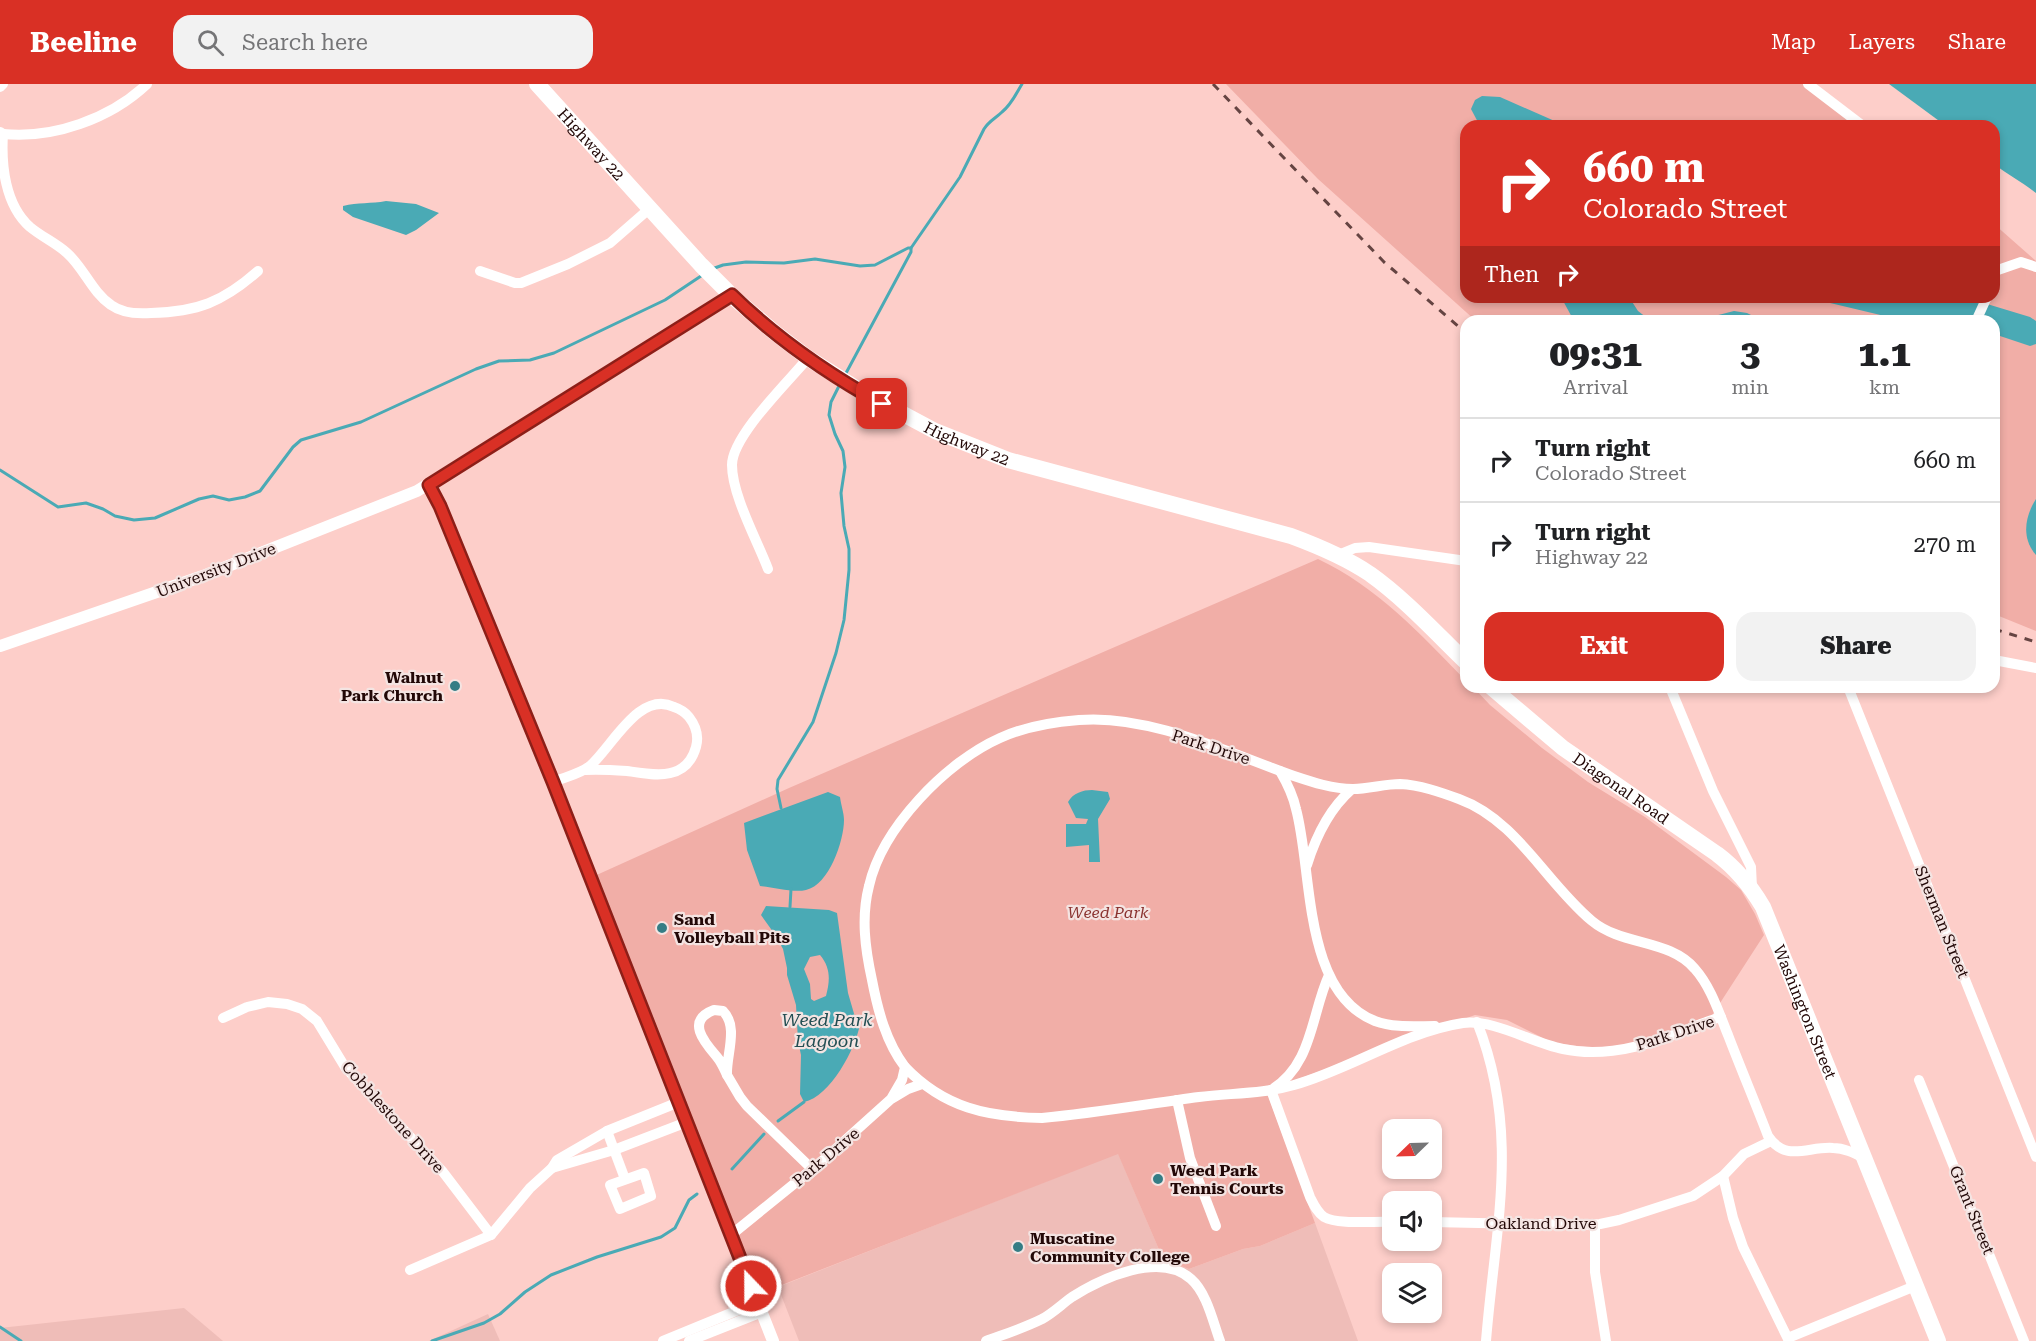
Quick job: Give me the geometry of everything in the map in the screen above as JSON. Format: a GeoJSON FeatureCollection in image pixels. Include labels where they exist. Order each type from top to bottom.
{"type":"FeatureCollection","features":[{"type":"Feature","properties":{"kind":"main road","name":"Highway 22"},"geometry":{"type":"LineString","coordinates":[[537,84],[701,266],[774,332],[808,358],[862,393],[903,415],[973,447],[1041,470],[1291,536],[1338,555]]}},
{"type":"Feature","properties":{"kind":"main road"},"geometry":{"type":"LineString","coordinates":[[1338,555],[1387,587],[1460,656]]}},
{"type":"Feature","properties":{"kind":"main road","name":"Diagonal Road"},"geometry":{"type":"LineString","coordinates":[[1498,693],[1563,748],[1717,854],[1731,865],[1752,888]]}},
{"type":"Feature","properties":{"kind":"main road","name":"Washington Street"},"geometry":{"type":"LineString","coordinates":[[1752,888],[1763,907],[1938,1341]]}},
{"type":"Feature","properties":{"kind":"street"},"geometry":{"type":"LineString","coordinates":[[147,84],[128,100],[70,127],[28,135],[2,133],[2,150],[9,194],[20,216],[36,232],[64,250],[77,262],[97,291],[112,306],[128,312],[191,309],[215,301],[234,291],[258,271]]}},
{"type":"Feature","properties":{"kind":"street"},"geometry":{"type":"LineString","coordinates":[[1808,84],[1855,120]]}},
{"type":"Feature","properties":{"kind":"street"},"geometry":{"type":"LineString","coordinates":[[480,271],[521,283],[568,264],[610,243],[649,209]]}},
{"type":"Feature","properties":{"kind":"street"},"geometry":{"type":"LineString","coordinates":[[2000,270],[2021,261],[2036,267]]}},
{"type":"Feature","properties":{"kind":"street","name":"University Drive"},"geometry":{"type":"LineString","coordinates":[[0,646],[203,576],[417,491],[732,295]]}},
{"type":"Feature","properties":{"kind":"street"},"geometry":{"type":"LineString","coordinates":[[768,569],[734,482],[733,457],[742,436],[808,358]]}},
{"type":"Feature","properties":{"kind":"street"},"geometry":{"type":"LineString","coordinates":[[429,485],[440,506],[553,782],[773,1341]]}},
{"type":"Feature","properties":{"kind":"street"},"geometry":{"type":"LineString","coordinates":[[1338,555],[1355,548],[1369,547],[1460,560]]}},
{"type":"Feature","properties":{"kind":"street"},"geometry":{"type":"LineString","coordinates":[[2000,661],[2036,668]]}},
{"type":"Feature","properties":{"kind":"street","name":"Washington Street"},"geometry":{"type":"LineString","coordinates":[[1672,693],[1713,791],[1751,867],[1752,888]]}},
{"type":"Feature","properties":{"kind":"street","name":"Sherman Street"},"geometry":{"type":"LineString","coordinates":[[1850,693],[2036,1156]]}},
{"type":"Feature","properties":{"kind":"street"},"geometry":{"type":"LineString","coordinates":[[553,782],[585,770],[608,769],[658,775],[676,771],[689,763],[693,755],[697,735],[694,724],[685,712],[671,705],[649,706],[633,716],[607,749],[585,770]]}},
{"type":"Feature","properties":{"kind":"street","name":"Park Drive"},"geometry":{"type":"LineString","coordinates":[[1721,1017],[1652,1042],[1599,1052],[1564,1050],[1477,1022],[1444,1026],[1311,1080],[1290,1086],[1066,1116],[1016,1117],[969,1108],[937,1094],[922,1084],[905,1067],[890,1042],[875,997],[865,936],[866,898],[875,865],[895,830],[936,783],[964,760],[993,742],[1050,724],[1093,719],[1113,720],[1155,729],[1220,748],[1318,783],[1352,789],[1386,785],[1414,786],[1459,799],[1487,813],[1517,841],[1593,922],[1615,935],[1676,954],[1693,966],[1706,984],[1721,1017],[1771,1141]]}},
{"type":"Feature","properties":{"kind":"street"},"geometry":{"type":"LineString","coordinates":[[1280,771],[1289,786],[1296,809],[1310,908],[1329,975],[1345,999],[1376,1021],[1408,1026],[1444,1026]]}},
{"type":"Feature","properties":{"kind":"street"},"geometry":{"type":"LineString","coordinates":[[1305,870],[1328,815],[1336,803],[1352,789]]}},
{"type":"Feature","properties":{"kind":"street"},"geometry":{"type":"LineString","coordinates":[[1329,975],[1322,991],[1313,1032],[1298,1063],[1280,1083],[1270,1090],[1317,1210],[1332,1220],[1382,1222]]}},
{"type":"Feature","properties":{"kind":"street","name":"Cobblestone Drive"},"geometry":{"type":"LineString","coordinates":[[223,1018],[247,1006],[268,1002],[287,1004],[302,1009],[317,1022],[345,1067],[443,1172],[490,1235]]}},
{"type":"Feature","properties":{"kind":"street"},"geometry":{"type":"LineString","coordinates":[[727,1075],[730,1045],[729,1020],[723,1011],[714,1010],[702,1018],[700,1031],[704,1043],[719,1059],[730,1082],[747,1106],[812,1169]]}},
{"type":"Feature","properties":{"kind":"street"},"geometry":{"type":"LineString","coordinates":[[1477,1022],[1490,1059],[1501,1113],[1500,1223],[1485,1341]]}},
{"type":"Feature","properties":{"kind":"street"},"geometry":{"type":"LineString","coordinates":[[1298,1063],[1311,1080]]}},
{"type":"Feature","properties":{"kind":"street","name":"Park Drive"},"geometry":{"type":"LineString","coordinates":[[731,1235],[812,1169],[891,1099],[902,1080],[905,1067]]}},
{"type":"Feature","properties":{"kind":"street","name":"Grant Street"},"geometry":{"type":"LineString","coordinates":[[1919,1080],[2024,1341]]}},
{"type":"Feature","properties":{"kind":"street"},"geometry":{"type":"LineString","coordinates":[[891,1099],[922,1084]]}},
{"type":"Feature","properties":{"kind":"street"},"geometry":{"type":"LineString","coordinates":[[1177,1100],[1190,1158],[1215,1226]]}},
{"type":"Feature","properties":{"kind":"street"},"geometry":{"type":"LineString","coordinates":[[410,1270],[490,1235],[557,1160],[607,1131],[679,1102]]}},
{"type":"Feature","properties":{"kind":"street"},"geometry":{"type":"LineString","coordinates":[[552,1168],[614,1150],[687,1122]]}},
{"type":"Feature","properties":{"kind":"street"},"geometry":{"type":"LineString","coordinates":[[607,1131],[625,1179]]}},
{"type":"Feature","properties":{"kind":"street"},"geometry":{"type":"LineString","coordinates":[[1771,1141],[1787,1151],[1834,1148],[1864,1158]]}},
{"type":"Feature","properties":{"kind":"street","name":"Oakland Drive"},"geometry":{"type":"LineString","coordinates":[[1442,1222],[1595,1225],[1654,1210],[1693,1196],[1723,1176],[1744,1154],[1771,1141]]}},
{"type":"Feature","properties":{"kind":"street"},"geometry":{"type":"LineString","coordinates":[[1723,1176],[1743,1247],[1788,1339],[1915,1286]]}},
{"type":"Feature","properties":{"kind":"street"},"geometry":{"type":"LineString","coordinates":[[1595,1225],[1595,1272],[1606,1341]]}},
{"type":"Feature","properties":{"kind":"street"},"geometry":{"type":"LineString","coordinates":[[986,1341],[1043,1318],[1076,1295],[1103,1282],[1128,1272],[1154,1266],[1172,1268],[1198,1286],[1220,1341]]}},
{"type":"Feature","properties":{"kind":"street"},"geometry":{"type":"LineString","coordinates":[[663,1341],[760,1307]]}},
{"type":"Feature","properties":{"kind":"street"},"geometry":{"type":"LineString","coordinates":[[689,1341],[760,1307]]}},
{"type":"Feature","properties":{"kind":"shaded area","name":"Muscatine Community College"},"geometry":{"type":"Polygon","coordinates":[[[1118,1153],[1163,1259],[1189,1269],[1243,1249],[1260,1246],[1315,1223],[1358,1341],[799,1341],[778,1287],[1118,1153]]]}},
{"type":"Feature","properties":{"kind":"shaded area"},"geometry":{"type":"Polygon","coordinates":[[[184,1308],[223,1341],[0,1341],[0,1328],[184,1308]]]}},
{"type":"Feature","properties":{"kind":"shaded area"},"geometry":{"type":"Polygon","coordinates":[[[488,1314],[500,1341],[429,1341],[488,1314]]]}},
{"type":"Feature","properties":{"kind":"green space"},"geometry":{"type":"Polygon","coordinates":[[[1226,84],[1810,84],[1858,120],[1460,120],[1460,303],[2000,303],[2000,229],[2036,261],[2036,631],[2000,616],[2000,315],[1469,315],[1318,179],[1226,84]]]}},
{"type":"Feature","properties":{"kind":"green space","name":"Weed Park"},"geometry":{"type":"Polygon","coordinates":[[[1318,559],[1360,583],[1379,597],[1432,646],[1460,675],[1460,693],[1479,693],[1542,748],[1588,782],[1645,817],[1726,877],[1741,890],[1764,935],[1711,1017],[1637,1044],[1595,1048],[1553,1043],[1507,1020],[1475,1015],[1268,1090],[1315,1223],[1260,1246],[1243,1249],[1189,1269],[1163,1259],[1118,1154],[756,1295],[590,878],[789,788],[1318,559]]]}},
{"type":"Feature","properties":{"kind":"water"},"geometry":{"type":"Polygon","coordinates":[[[1887,84],[2036,84],[2036,193],[2000,168],[2000,120],[1935,120],[1887,84]]]}},
{"type":"Feature","properties":{"kind":"water"},"geometry":{"type":"Polygon","coordinates":[[[1482,96],[1500,97],[1552,120],[1477,120],[1471,109],[1475,100],[1482,96]]]}},
{"type":"Feature","properties":{"kind":"water"},"geometry":{"type":"Polygon","coordinates":[[[386,201],[416,204],[439,213],[406,235],[353,217],[343,210],[343,206],[386,201]]]}},
{"type":"Feature","properties":{"kind":"water"},"geometry":{"type":"Polygon","coordinates":[[[1564,303],[1633,303],[1643,315],[1571,315],[1564,303]]]}},
{"type":"Feature","properties":{"kind":"water"},"geometry":{"type":"Polygon","coordinates":[[[1830,303],[1984,303],[2030,317],[2036,321],[2036,344],[2030,346],[2000,336],[2000,315],[1880,315],[1830,303]]]}},
{"type":"Feature","properties":{"kind":"water"},"geometry":{"type":"Polygon","coordinates":[[[1734,311],[1751,315],[1718,315],[1734,311]]]}},
{"type":"Feature","properties":{"kind":"water"},"geometry":{"type":"Polygon","coordinates":[[[2036,499],[2036,555],[2028,541],[2026,527],[2029,513],[2036,499]]]}},
{"type":"Feature","properties":{"kind":"water"},"geometry":{"type":"Polygon","coordinates":[[[1092,790],[1108,792],[1110,799],[1098,819],[1100,862],[1089,862],[1089,845],[1066,847],[1066,824],[1086,824],[1088,819],[1076,818],[1068,802],[1078,793],[1092,790]]]}},
{"type":"Feature","properties":{"kind":"water"},"geometry":{"type":"Polygon","coordinates":[[[828,792],[840,797],[844,820],[834,861],[822,880],[801,891],[760,886],[747,850],[744,823],[828,792]]]}},
{"type":"Feature","properties":{"kind":"water","name":"Weed Park Lagoon"},"geometry":{"type":"Polygon","coordinates":[[[766,906],[829,910],[837,913],[848,993],[855,1017],[860,1024],[853,1046],[840,1070],[823,1091],[804,1102],[800,1094],[801,1055],[796,1005],[787,975],[783,949],[761,915],[766,906]],[[820,955],[810,957],[804,969],[810,984],[811,999],[814,1001],[826,996],[829,980],[826,965],[820,955]]]}},
{"type":"Feature","properties":{"kind":"pier"},"geometry":{"type":"Polygon","coordinates":[[[1884,84],[1889,84],[1938,120],[1931,120],[1884,84]]]}},
{"type":"Feature","properties":{"kind":"waterway"},"geometry":{"type":"LineString","coordinates":[[845,375],[911,252],[911,248],[960,177],[984,129],[1008,106],[1022,84]]}},
{"type":"Feature","properties":{"kind":"waterway"},"geometry":{"type":"LineString","coordinates":[[712,269],[746,262],[784,263],[815,259],[860,266],[875,265],[911,248]]}},
{"type":"Feature","properties":{"kind":"waterway"},"geometry":{"type":"LineString","coordinates":[[0,470],[58,507],[86,503],[115,516],[134,520],[155,518],[199,499],[213,496],[229,500],[245,497],[260,491],[293,447],[301,440],[361,422],[476,369],[499,361],[530,360],[554,353],[665,300],[704,274]]}},
{"type":"Feature","properties":{"kind":"waterway"},"geometry":{"type":"LineString","coordinates":[[781,808],[777,789],[778,780],[813,722],[836,653],[844,620],[849,570],[849,549],[841,493],[845,467],[843,451],[829,415],[831,402],[839,386]]}},
{"type":"Feature","properties":{"kind":"waterway"},"geometry":{"type":"LineString","coordinates":[[790,907],[791,889]]}},
{"type":"Feature","properties":{"kind":"waterway"},"geometry":{"type":"LineString","coordinates":[[778,1121],[804,1102]]}},
{"type":"Feature","properties":{"kind":"waterway"},"geometry":{"type":"LineString","coordinates":[[732,1169],[764,1134]]}},
{"type":"Feature","properties":{"kind":"waterway"},"geometry":{"type":"LineString","coordinates":[[432,1341],[484,1323],[500,1314],[525,1292],[551,1275],[597,1257],[661,1237],[675,1228],[689,1200],[697,1194]]}},
{"type":"Feature","properties":{"kind":"waterway"},"geometry":{"type":"LineString","coordinates":[[0,1327],[21,1341]]}},
{"type":"Feature","properties":{"kind":"railway"},"geometry":{"type":"LineString","coordinates":[[1213,84],[1384,262],[1460,328]]}},
{"type":"Feature","properties":{"kind":"railway"},"geometry":{"type":"LineString","coordinates":[[2000,631],[2036,642]]}},
{"type":"Feature","properties":{"kind":"place","name":"Walnut Park Church"},"geometry":{"type":"Point","coordinates":[455,686]}},
{"type":"Feature","properties":{"kind":"place","name":"Sand Volleyball Pits"},"geometry":{"type":"Point","coordinates":[662,928]}},
{"type":"Feature","properties":{"kind":"place","name":"Weed Park Tennis Courts"},"geometry":{"type":"Point","coordinates":[1158,1179]}},
{"type":"Feature","properties":{"kind":"place","name":"Muscatine Community College"},"geometry":{"type":"Point","coordinates":[1018,1247]}},
{"type":"Feature","properties":{"kind":"route"},"geometry":{"type":"LineString","coordinates":[[751,1286],[553,782],[440,506],[429,485],[732,295],[808,358],[882,404]]}}]}
